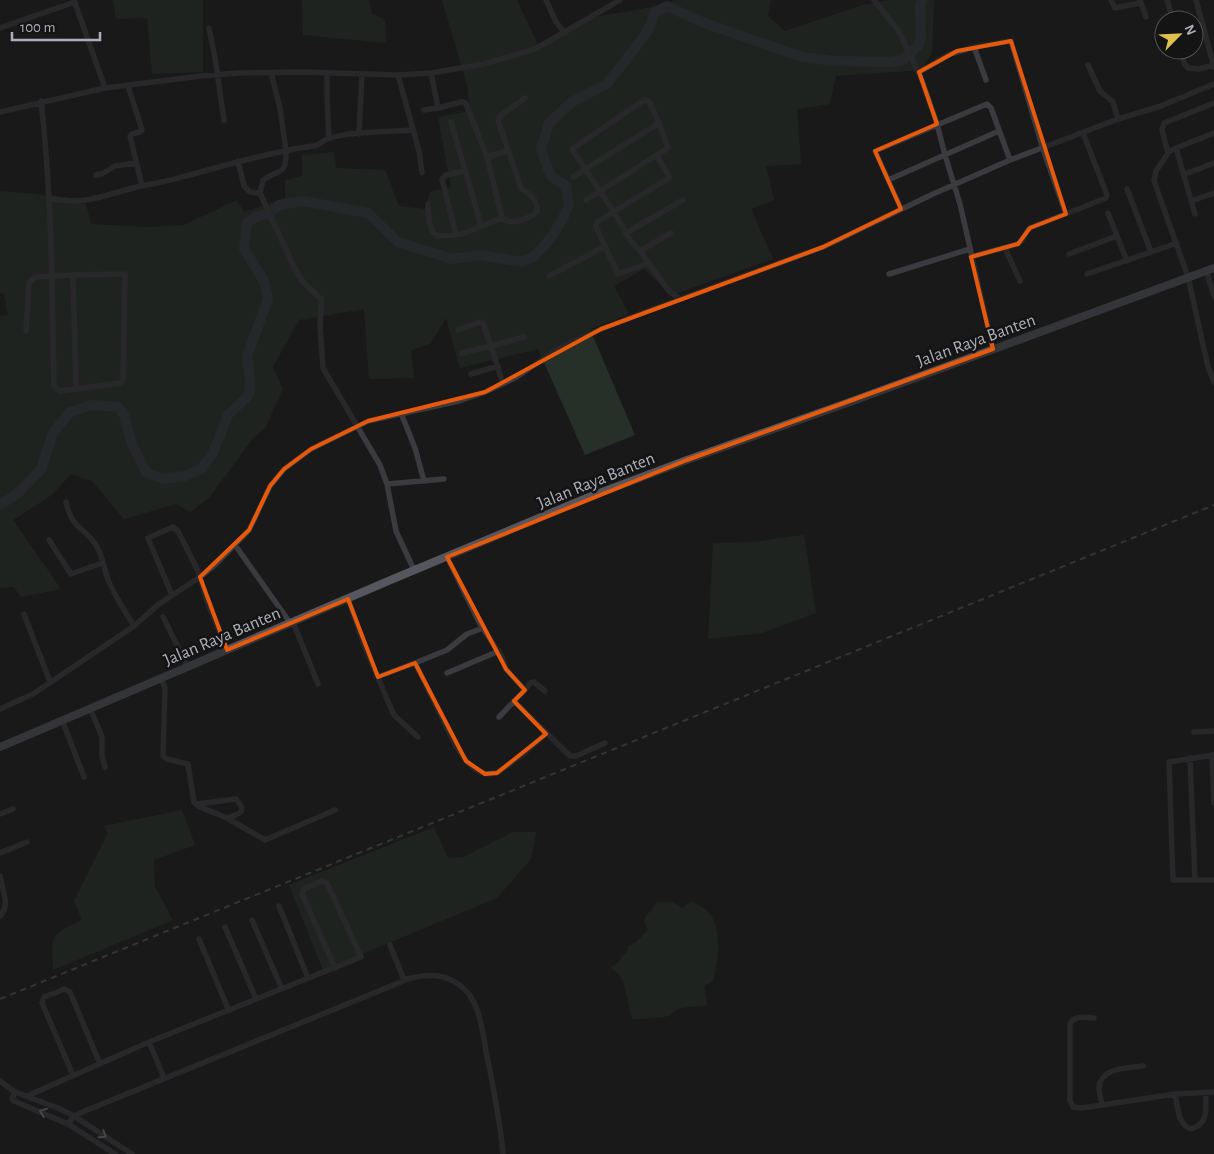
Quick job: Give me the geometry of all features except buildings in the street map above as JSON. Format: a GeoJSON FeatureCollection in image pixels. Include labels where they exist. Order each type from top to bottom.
{"type":"FeatureCollection","features":[{"type":"Feature","properties":{"kind":"main road","name":"Jalan Raya Banten"},"geometry":{"type":"LineString","coordinates":[[0,747],[414,570],[589,498],[686,460],[1210,269]]}},
{"type":"Feature","properties":{"kind":"street"},"geometry":{"type":"LineString","coordinates":[[546,0],[556,22],[565,33]]}},
{"type":"Feature","properties":{"kind":"street"},"geometry":{"type":"LineString","coordinates":[[0,112],[41,101],[105,88],[200,76],[238,73],[398,75],[431,73],[498,61],[535,49],[620,0]]}},
{"type":"Feature","properties":{"kind":"street"},"geometry":{"type":"LineString","coordinates":[[874,0],[894,23],[903,40],[918,70],[937,124],[970,249],[993,349]]}},
{"type":"Feature","properties":{"kind":"street"},"geometry":{"type":"LineString","coordinates":[[1111,0],[1115,8],[1140,1],[1146,17]]}},
{"type":"Feature","properties":{"kind":"street"},"geometry":{"type":"LineString","coordinates":[[1184,60],[1188,68],[1200,69],[1214,66],[1196,0]]}},
{"type":"Feature","properties":{"kind":"street"},"geometry":{"type":"LineString","coordinates":[[0,28],[74,1],[105,88]]}},
{"type":"Feature","properties":{"kind":"street"},"geometry":{"type":"LineString","coordinates":[[209,28],[224,120]]}},
{"type":"Feature","properties":{"kind":"street"},"geometry":{"type":"LineString","coordinates":[[918,70],[950,54],[974,47],[1009,41],[1013,42],[1043,149],[1066,214]]}},
{"type":"Feature","properties":{"kind":"street"},"geometry":{"type":"LineString","coordinates":[[974,47],[986,80]]}},
{"type":"Feature","properties":{"kind":"street"},"geometry":{"type":"LineString","coordinates":[[1088,65],[1100,91],[1113,102],[1118,120]]}},
{"type":"Feature","properties":{"kind":"street"},"geometry":{"type":"LineString","coordinates":[[271,73],[280,108],[286,164],[282,171],[263,180],[260,195],[291,262],[303,282],[321,298],[320,326],[323,368],[373,451],[387,484],[396,531],[414,570]]}},
{"type":"Feature","properties":{"kind":"street"},"geometry":{"type":"LineString","coordinates":[[327,73],[329,138]]}},
{"type":"Feature","properties":{"kind":"street"},"geometry":{"type":"LineString","coordinates":[[431,73],[438,108]]}},
{"type":"Feature","properties":{"kind":"street"},"geometry":{"type":"LineString","coordinates":[[359,134],[362,74]]}},
{"type":"Feature","properties":{"kind":"street"},"geometry":{"type":"LineString","coordinates":[[398,75],[419,151],[422,173]]}},
{"type":"Feature","properties":{"kind":"street"},"geometry":{"type":"LineString","coordinates":[[0,709],[33,694],[134,626],[172,595],[200,578],[249,530],[270,486],[284,469],[311,448],[376,418],[459,401],[503,384],[558,349],[610,326],[823,247],[901,209],[1010,160],[1158,107],[1214,84]]}},
{"type":"Feature","properties":{"kind":"street"},"geometry":{"type":"LineString","coordinates":[[128,86],[142,130],[130,136],[142,186]]}},
{"type":"Feature","properties":{"kind":"street"},"geometry":{"type":"LineString","coordinates":[[428,204],[432,230],[435,236],[456,235],[502,218],[505,220],[522,220],[536,214],[538,209],[531,195],[521,188],[507,151],[498,118],[524,98]]}},
{"type":"Feature","properties":{"kind":"street"},"geometry":{"type":"LineString","coordinates":[[26,331],[29,284],[35,277],[51,276],[73,275],[123,273],[126,276],[123,380],[117,384],[60,391],[56,390],[54,386],[51,276],[50,198],[48,160],[41,101]]}},
{"type":"Feature","properties":{"kind":"street"},"geometry":{"type":"LineString","coordinates":[[586,200],[600,191],[657,156],[668,146],[649,101],[642,102],[572,148],[586,169],[600,191],[614,212],[626,233],[668,291],[680,299]]}},
{"type":"Feature","properties":{"kind":"street"},"geometry":{"type":"LineString","coordinates":[[424,110],[461,102],[465,103],[487,157],[502,218]]}},
{"type":"Feature","properties":{"kind":"street"},"geometry":{"type":"LineString","coordinates":[[1214,103],[1164,123],[1162,130],[1168,152],[1156,170],[1154,181],[1188,277],[1208,367],[1214,382]]}},
{"type":"Feature","properties":{"kind":"street"},"geometry":{"type":"LineString","coordinates":[[901,209],[875,151],[987,104],[991,108],[1010,160]]}},
{"type":"Feature","properties":{"kind":"street"},"geometry":{"type":"LineString","coordinates":[[450,122],[481,225]]}},
{"type":"Feature","properties":{"kind":"street"},"geometry":{"type":"LineString","coordinates":[[573,177],[659,123]]}},
{"type":"Feature","properties":{"kind":"street"},"geometry":{"type":"LineString","coordinates":[[50,198],[72,202],[84,201],[180,178],[238,161],[295,148],[318,145],[329,138],[413,130]]}},
{"type":"Feature","properties":{"kind":"street"},"geometry":{"type":"LineString","coordinates":[[888,180],[999,131]]}},
{"type":"Feature","properties":{"kind":"street"},"geometry":{"type":"LineString","coordinates":[[971,257],[1022,242],[1026,231],[1030,228],[1107,197],[1083,133]]}},
{"type":"Feature","properties":{"kind":"street"},"geometry":{"type":"LineString","coordinates":[[1168,152],[1214,133]]}},
{"type":"Feature","properties":{"kind":"street"},"geometry":{"type":"LineString","coordinates":[[1176,148],[1195,214]]}},
{"type":"Feature","properties":{"kind":"street"},"geometry":{"type":"LineString","coordinates":[[487,157],[507,151]]}},
{"type":"Feature","properties":{"kind":"street"},"geometry":{"type":"LineString","coordinates":[[649,263],[619,274],[604,246],[596,224],[669,178],[657,156]]}},
{"type":"Feature","properties":{"kind":"street"},"geometry":{"type":"LineString","coordinates":[[238,161],[244,186],[250,192],[260,195]]}},
{"type":"Feature","properties":{"kind":"street"},"geometry":{"type":"LineString","coordinates":[[96,175],[102,174],[115,166],[136,163]]}},
{"type":"Feature","properties":{"kind":"street"},"geometry":{"type":"LineString","coordinates":[[1184,174],[1214,163]]}},
{"type":"Feature","properties":{"kind":"street"},"geometry":{"type":"LineString","coordinates":[[456,235],[442,179],[446,175],[465,171]]}},
{"type":"Feature","properties":{"kind":"street"},"geometry":{"type":"LineString","coordinates":[[1127,189],[1151,252]]}},
{"type":"Feature","properties":{"kind":"street"},"geometry":{"type":"LineString","coordinates":[[1192,201],[1214,193]]}},
{"type":"Feature","properties":{"kind":"street"},"geometry":{"type":"LineString","coordinates":[[626,233],[684,200]]}},
{"type":"Feature","properties":{"kind":"street"},"geometry":{"type":"LineString","coordinates":[[1108,214],[1127,261]]}},
{"type":"Feature","properties":{"kind":"street"},"geometry":{"type":"LineString","coordinates":[[640,251],[671,233]]}},
{"type":"Feature","properties":{"kind":"street"},"geometry":{"type":"LineString","coordinates":[[1069,254],[1117,236]]}},
{"type":"Feature","properties":{"kind":"street"},"geometry":{"type":"LineString","coordinates":[[1087,274],[1176,244]]}},
{"type":"Feature","properties":{"kind":"street"},"geometry":{"type":"LineString","coordinates":[[549,276],[604,246]]}},
{"type":"Feature","properties":{"kind":"street"},"geometry":{"type":"LineString","coordinates":[[1005,248],[1020,280]]}},
{"type":"Feature","properties":{"kind":"street"},"geometry":{"type":"LineString","coordinates":[[889,274],[970,249]]}},
{"type":"Feature","properties":{"kind":"street"},"geometry":{"type":"LineString","coordinates":[[1210,269],[1214,296]]}},
{"type":"Feature","properties":{"kind":"street"},"geometry":{"type":"LineString","coordinates":[[73,275],[76,388]]}},
{"type":"Feature","properties":{"kind":"street"},"geometry":{"type":"LineString","coordinates":[[458,330],[480,322],[483,323],[503,384]]}},
{"type":"Feature","properties":{"kind":"street"},"geometry":{"type":"LineString","coordinates":[[462,354],[524,337]]}},
{"type":"Feature","properties":{"kind":"street"},"geometry":{"type":"LineString","coordinates":[[471,374],[498,366]]}},
{"type":"Feature","properties":{"kind":"street"},"geometry":{"type":"LineString","coordinates":[[401,413],[415,448],[424,481]]}},
{"type":"Feature","properties":{"kind":"street"},"geometry":{"type":"LineString","coordinates":[[387,484],[444,479]]}},
{"type":"Feature","properties":{"kind":"street"},"geometry":{"type":"LineString","coordinates":[[66,502],[69,515],[79,529],[96,545],[109,583],[134,626]]}},
{"type":"Feature","properties":{"kind":"street"},"geometry":{"type":"LineString","coordinates":[[172,595],[148,538],[175,528],[198,571],[227,650]]}},
{"type":"Feature","properties":{"kind":"street"},"geometry":{"type":"LineString","coordinates":[[49,540],[71,574],[102,563]]}},
{"type":"Feature","properties":{"kind":"street"},"geometry":{"type":"LineString","coordinates":[[235,545],[292,623],[318,684]]}},
{"type":"Feature","properties":{"kind":"street"},"geometry":{"type":"LineString","coordinates":[[447,557],[483,628],[499,651],[506,669],[524,690]]}},
{"type":"Feature","properties":{"kind":"street"},"geometry":{"type":"LineString","coordinates":[[348,599],[366,650],[394,715],[418,736]]}},
{"type":"Feature","properties":{"kind":"street"},"geometry":{"type":"LineString","coordinates":[[24,614],[50,682]]}},
{"type":"Feature","properties":{"kind":"street"},"geometry":{"type":"LineString","coordinates":[[163,617],[188,667]]}},
{"type":"Feature","properties":{"kind":"street"},"geometry":{"type":"LineString","coordinates":[[378,677],[447,650],[470,632],[483,628]]}},
{"type":"Feature","properties":{"kind":"street"},"geometry":{"type":"LineString","coordinates":[[447,673],[499,651]]}},
{"type":"Feature","properties":{"kind":"street"},"geometry":{"type":"LineString","coordinates":[[415,663],[456,746],[474,769],[485,774],[497,773],[546,734]]}},
{"type":"Feature","properties":{"kind":"street"},"geometry":{"type":"LineString","coordinates":[[161,678],[165,688],[163,756],[167,759],[188,764],[194,802],[196,804],[227,818],[265,840],[335,810]]}},
{"type":"Feature","properties":{"kind":"street"},"geometry":{"type":"LineString","coordinates":[[499,717],[530,683],[534,682],[545,691]]}},
{"type":"Feature","properties":{"kind":"street"},"geometry":{"type":"LineString","coordinates":[[514,701],[570,756],[576,756],[605,743]]}},
{"type":"Feature","properties":{"kind":"street"},"geometry":{"type":"LineString","coordinates":[[90,708],[102,737],[102,756],[105,767]]}},
{"type":"Feature","properties":{"kind":"street"},"geometry":{"type":"LineString","coordinates":[[62,720],[84,777]]}},
{"type":"Feature","properties":{"kind":"street"},"geometry":{"type":"LineString","coordinates":[[1194,732],[1214,731]]}},
{"type":"Feature","properties":{"kind":"street"},"geometry":{"type":"LineString","coordinates":[[1214,803],[1213,755],[1169,762],[1173,880],[1214,880]]}},
{"type":"Feature","properties":{"kind":"street"},"geometry":{"type":"LineString","coordinates":[[1190,758],[1195,880]]}},
{"type":"Feature","properties":{"kind":"street"},"geometry":{"type":"LineString","coordinates":[[196,804],[236,799],[242,811],[227,818]]}},
{"type":"Feature","properties":{"kind":"street"},"geometry":{"type":"LineString","coordinates":[[0,814],[13,809]]}},
{"type":"Feature","properties":{"kind":"street"},"geometry":{"type":"LineString","coordinates":[[0,853],[27,842]]}},
{"type":"Feature","properties":{"kind":"street"},"geometry":{"type":"LineString","coordinates":[[0,880],[6,901],[5,908],[0,916]]}},
{"type":"Feature","properties":{"kind":"street"},"geometry":{"type":"LineString","coordinates":[[27,1096],[149,1042],[229,1011],[308,978],[335,968],[361,957],[327,883],[322,881],[304,889],[302,894],[335,968]]}},
{"type":"Feature","properties":{"kind":"street"},"geometry":{"type":"LineString","coordinates":[[279,906],[308,978]]}},
{"type":"Feature","properties":{"kind":"street"},"geometry":{"type":"LineString","coordinates":[[252,920],[282,989]]}},
{"type":"Feature","properties":{"kind":"street"},"geometry":{"type":"LineString","coordinates":[[225,927],[256,1000]]}},
{"type":"Feature","properties":{"kind":"street"},"geometry":{"type":"LineString","coordinates":[[199,939],[229,1011]]}},
{"type":"Feature","properties":{"kind":"street"},"geometry":{"type":"LineString","coordinates":[[390,945],[404,980]]}},
{"type":"Feature","properties":{"kind":"street"},"geometry":{"type":"LineString","coordinates":[[68,1124],[74,1116],[404,980],[425,975],[444,976],[456,983],[470,996],[483,1034],[497,1104],[503,1154]]}},
{"type":"Feature","properties":{"kind":"street"},"geometry":{"type":"LineString","coordinates":[[73,1075],[42,1004],[44,997],[65,989],[70,992],[100,1064]]}},
{"type":"Feature","properties":{"kind":"street"},"geometry":{"type":"LineString","coordinates":[[1094,1018],[1076,1018],[1070,1024],[1070,1100],[1074,1107],[1175,1094],[1214,1092]]}},
{"type":"Feature","properties":{"kind":"street"},"geometry":{"type":"LineString","coordinates":[[149,1042],[164,1078]]}},
{"type":"Feature","properties":{"kind":"street"},"geometry":{"type":"LineString","coordinates":[[1102,1104],[1099,1088],[1105,1075],[1111,1071],[1143,1066]]}},
{"type":"Feature","properties":{"kind":"street"},"geometry":{"type":"LineString","coordinates":[[0,1081],[15,1092],[74,1116],[132,1154]]}},
{"type":"Feature","properties":{"kind":"street"},"geometry":{"type":"LineString","coordinates":[[15,1092],[12,1099],[14,1101],[68,1124],[116,1154]]}},
{"type":"Feature","properties":{"kind":"street"},"geometry":{"type":"LineString","coordinates":[[1175,1094],[1181,1121],[1183,1125],[1191,1129],[1201,1124],[1205,1119],[1206,1092]]}},
{"type":"Feature","properties":{"kind":"highlighted area"},"geometry":{"type":"Polygon","coordinates":[[[1011,41],[1066,214],[1030,228],[1018,244],[971,257],[993,349],[687,460],[447,557],[506,669],[525,690],[514,701],[546,734],[497,773],[485,774],[466,761],[415,663],[378,677],[348,599],[227,650],[200,577],[249,530],[270,486],[284,469],[311,449],[368,421],[485,392],[601,329],[823,247],[901,209],[875,151],[937,124],[919,72],[957,51],[1011,41]]]}},
{"type":"Feature","properties":{"kind":"shaded area"},"geometry":{"type":"Polygon","coordinates":[[[113,0],[203,0],[203,72],[152,74],[147,18],[116,19],[113,0]]]}},
{"type":"Feature","properties":{"kind":"shaded area"},"geometry":{"type":"Polygon","coordinates":[[[302,0],[369,0],[372,14],[385,20],[386,43],[303,35],[302,0]]]}},
{"type":"Feature","properties":{"kind":"shaded area"},"geometry":{"type":"Polygon","coordinates":[[[442,0],[517,0],[539,47],[599,16],[638,10],[677,0],[771,0],[768,16],[785,31],[863,5],[890,0],[932,0],[934,1],[932,53],[921,70],[836,76],[830,104],[797,109],[801,164],[766,166],[774,200],[751,209],[773,259],[672,295],[644,269],[614,286],[629,314],[590,329],[635,435],[585,455],[538,349],[460,368],[446,318],[430,344],[411,350],[414,378],[369,379],[364,309],[299,320],[273,367],[283,389],[265,428],[253,438],[209,498],[190,512],[176,504],[124,519],[92,481],[71,474],[52,495],[13,520],[61,589],[21,597],[14,587],[0,588],[0,316],[8,315],[4,293],[0,293],[0,191],[36,194],[86,204],[91,224],[146,227],[184,225],[237,200],[244,212],[285,198],[285,180],[302,176],[302,155],[334,152],[336,168],[385,170],[399,206],[425,209],[430,192],[451,187],[438,117],[470,111],[467,85],[442,0]]]}},
{"type":"Feature","properties":{"kind":"shaded area"},"geometry":{"type":"Polygon","coordinates":[[[804,535],[816,613],[762,633],[708,639],[713,543],[752,542],[804,535]]]}},
{"type":"Feature","properties":{"kind":"shaded area"},"geometry":{"type":"Polygon","coordinates":[[[182,810],[195,845],[154,860],[155,887],[173,920],[53,970],[52,949],[55,937],[64,929],[82,920],[74,901],[108,833],[104,826],[182,810]]]}},
{"type":"Feature","properties":{"kind":"shaded area"},"geometry":{"type":"Polygon","coordinates":[[[434,827],[448,858],[463,857],[513,832],[536,832],[531,859],[497,898],[323,970],[289,885],[434,827]]]}},
{"type":"Feature","properties":{"kind":"shaded area"},"geometry":{"type":"Polygon","coordinates":[[[691,901],[701,906],[710,914],[718,937],[713,981],[704,986],[707,1005],[682,1008],[665,1017],[632,1019],[623,980],[610,967],[616,964],[627,952],[628,946],[636,942],[648,930],[644,921],[656,902],[672,902],[683,908],[691,901]]]}},
{"type":"Feature","properties":{"kind":"waterway"},"geometry":{"type":"LineString","coordinates":[[0,505],[17,494],[41,469],[53,433],[70,412],[92,405],[118,407],[124,415],[131,442],[146,472],[163,479],[185,476],[201,469],[213,453],[228,415],[249,395],[250,378],[247,356],[268,299],[264,281],[244,249],[247,223],[255,217],[268,214],[279,205],[303,201],[368,213],[398,242],[452,259],[480,255],[521,262],[533,257],[551,238],[569,205],[566,186],[551,176],[541,149],[549,123],[572,102],[607,84],[645,35],[654,13],[667,6],[699,21],[802,57],[834,61],[889,62],[903,60],[918,46],[921,37],[920,6],[922,0]]}},
{"type":"Feature","properties":{"kind":"railway"},"geometry":{"type":"LineString","coordinates":[[0,999],[1214,505]]}}]}
